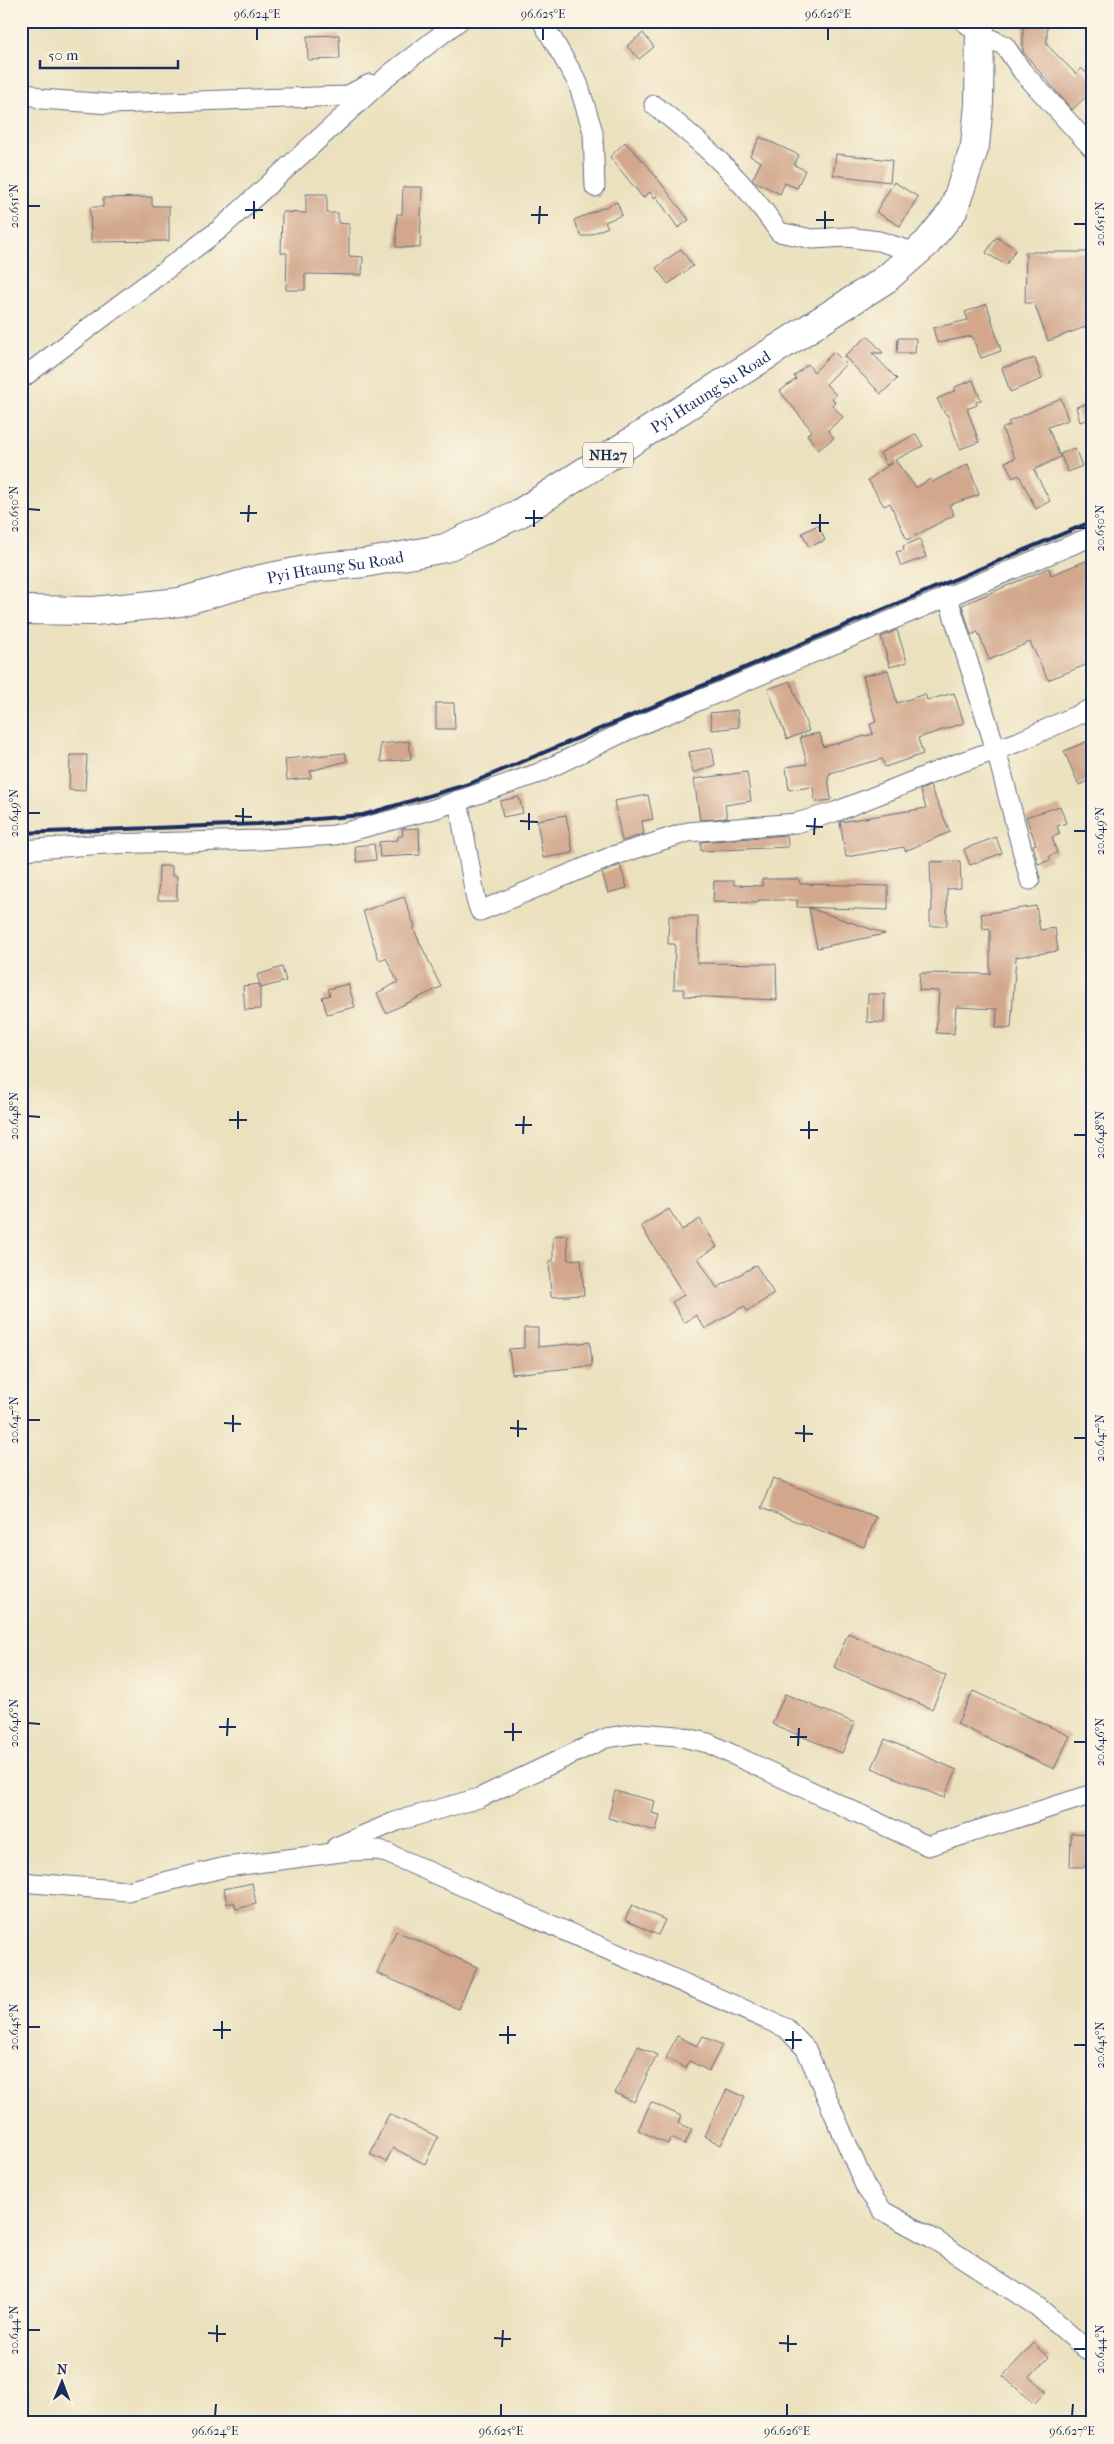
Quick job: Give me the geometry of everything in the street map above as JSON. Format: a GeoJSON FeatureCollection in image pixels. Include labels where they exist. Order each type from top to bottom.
{"type":"FeatureCollection","features":[{"type":"Feature","properties":{"kind":"highway","name":"Pyi Htaung Su Road"},"geometry":{"type":"LineString","coordinates":[[21,610],[94,611],[180,602],[261,579],[320,567],[365,563],[445,548],[520,513],[886,280],[927,243],[953,210],[976,146],[979,104],[974,25]]}},
{"type":"Feature","properties":{"kind":"street"},"geometry":{"type":"LineString","coordinates":[[21,379],[220,229],[391,73],[459,21]]}},
{"type":"Feature","properties":{"kind":"street"},"geometry":{"type":"LineString","coordinates":[[542,21],[578,83],[593,132],[595,187]]}},
{"type":"Feature","properties":{"kind":"street"},"geometry":{"type":"LineString","coordinates":[[974,25],[1005,46],[1022,71],[1093,150]]}},
{"type":"Feature","properties":{"kind":"street"},"geometry":{"type":"LineString","coordinates":[[21,90],[41,99],[110,104],[346,96],[391,73]]}},
{"type":"Feature","properties":{"kind":"street"},"geometry":{"type":"LineString","coordinates":[[654,105],[700,140],[761,205],[779,232],[812,239],[847,237],[879,240],[916,253]]}},
{"type":"Feature","properties":{"kind":"street"},"geometry":{"type":"LineString","coordinates":[[21,850],[106,844],[224,842],[335,835],[458,800],[540,773],[626,731],[947,595],[1093,536]]}},
{"type":"Feature","properties":{"kind":"street"},"geometry":{"type":"LineString","coordinates":[[947,595],[996,750],[1030,880]]}},
{"type":"Feature","properties":{"kind":"street"},"geometry":{"type":"LineString","coordinates":[[458,800],[476,900],[480,911],[613,856],[688,832],[796,823],[828,814],[996,750],[1093,708]]}},
{"type":"Feature","properties":{"kind":"street"},"geometry":{"type":"LineString","coordinates":[[318,1855],[398,1821],[479,1798],[606,1738],[639,1733],[678,1736],[708,1743],[928,1846],[1093,1794]]}},
{"type":"Feature","properties":{"kind":"street"},"geometry":{"type":"LineString","coordinates":[[21,1882],[127,1891],[226,1867],[318,1855],[380,1850],[786,2028],[806,2049],[866,2188],[883,2211],[932,2238],[1038,2307],[1093,2355]]}},
{"type":"Feature","properties":{"kind":"building"},"geometry":{"type":"Polygon","coordinates":[[[1023,21],[1047,21],[1047,45],[1076,74],[1081,68],[1093,79],[1093,90],[1072,110],[1023,52],[1023,21]]]}},
{"type":"Feature","properties":{"kind":"building"},"geometry":{"type":"Polygon","coordinates":[[[643,33],[654,47],[639,59],[627,46],[643,33]]]}},
{"type":"Feature","properties":{"kind":"building"},"geometry":{"type":"Polygon","coordinates":[[[339,35],[340,59],[308,60],[307,36],[339,35]]]}},
{"type":"Feature","properties":{"kind":"building"},"geometry":{"type":"Polygon","coordinates":[[[760,137],[799,155],[794,165],[805,170],[797,188],[785,183],[780,194],[752,180],[761,162],[750,156],[760,137]]]}},
{"type":"Feature","properties":{"kind":"building"},"geometry":{"type":"Polygon","coordinates":[[[625,142],[647,165],[689,220],[678,228],[656,196],[654,198],[650,192],[643,198],[610,157],[625,142]]]}},
{"type":"Feature","properties":{"kind":"building"},"geometry":{"type":"Polygon","coordinates":[[[836,154],[892,160],[890,182],[833,175],[836,154]]]}},
{"type":"Feature","properties":{"kind":"building"},"geometry":{"type":"Polygon","coordinates":[[[894,182],[918,197],[900,226],[876,212],[894,182]]]}},
{"type":"Feature","properties":{"kind":"building"},"geometry":{"type":"Polygon","coordinates":[[[403,187],[422,187],[420,248],[396,247],[397,214],[402,214],[403,187]]]}},
{"type":"Feature","properties":{"kind":"building"},"geometry":{"type":"Polygon","coordinates":[[[306,194],[327,194],[327,213],[338,213],[338,223],[349,224],[349,256],[363,257],[362,275],[305,274],[305,290],[286,290],[287,253],[281,253],[282,212],[306,213],[306,194]]]}},
{"type":"Feature","properties":{"kind":"building"},"geometry":{"type":"Polygon","coordinates":[[[152,197],[152,206],[169,206],[169,241],[91,242],[90,207],[103,207],[103,198],[152,197]]]}},
{"type":"Feature","properties":{"kind":"building"},"geometry":{"type":"Polygon","coordinates":[[[617,202],[622,215],[605,222],[608,227],[587,236],[581,236],[574,220],[617,202]]]}},
{"type":"Feature","properties":{"kind":"building"},"geometry":{"type":"Polygon","coordinates":[[[996,237],[1016,249],[1006,265],[986,253],[996,237]]]}},
{"type":"Feature","properties":{"kind":"building"},"geometry":{"type":"Polygon","coordinates":[[[681,249],[693,266],[668,284],[656,268],[681,249]]]}},
{"type":"Feature","properties":{"kind":"building"},"geometry":{"type":"Polygon","coordinates":[[[1026,252],[1093,252],[1093,324],[1048,341],[1034,303],[1025,303],[1026,252]]]}},
{"type":"Feature","properties":{"kind":"building"},"geometry":{"type":"Polygon","coordinates":[[[987,304],[1001,351],[981,358],[972,336],[937,343],[933,328],[968,320],[965,312],[987,304]]]}},
{"type":"Feature","properties":{"kind":"building"},"geometry":{"type":"Polygon","coordinates":[[[868,336],[883,353],[872,353],[897,379],[881,394],[844,356],[868,336]]]}},
{"type":"Feature","properties":{"kind":"building"},"geometry":{"type":"Polygon","coordinates":[[[898,338],[916,338],[915,353],[897,353],[898,338]]]}},
{"type":"Feature","properties":{"kind":"building"},"geometry":{"type":"Polygon","coordinates":[[[834,352],[846,364],[826,384],[836,395],[832,398],[835,402],[832,405],[843,417],[828,430],[834,438],[818,450],[807,434],[812,431],[780,391],[796,379],[794,376],[808,364],[814,372],[834,352]]]}},
{"type":"Feature","properties":{"kind":"building"},"geometry":{"type":"Polygon","coordinates":[[[1035,358],[1042,379],[1010,392],[1002,368],[1035,358]]]}},
{"type":"Feature","properties":{"kind":"building"},"geometry":{"type":"Polygon","coordinates":[[[973,380],[981,400],[976,402],[977,405],[967,409],[979,442],[960,449],[947,414],[945,414],[937,399],[956,390],[955,387],[973,380]]]}},
{"type":"Feature","properties":{"kind":"building"},"geometry":{"type":"Polygon","coordinates":[[[1061,398],[1068,420],[1048,427],[1060,457],[1034,470],[1050,501],[1036,509],[1019,475],[1013,478],[1005,462],[1015,458],[1002,429],[1010,425],[1008,422],[1061,398]]]}},
{"type":"Feature","properties":{"kind":"building"},"geometry":{"type":"Polygon","coordinates":[[[1090,403],[1093,418],[1080,422],[1076,407],[1090,403]]]}},
{"type":"Feature","properties":{"kind":"building"},"geometry":{"type":"Polygon","coordinates":[[[916,434],[923,446],[895,460],[916,488],[930,479],[932,482],[968,464],[979,495],[949,505],[954,515],[907,540],[890,503],[884,506],[868,480],[893,462],[886,465],[880,453],[916,434]]]}},
{"type":"Feature","properties":{"kind":"building"},"geometry":{"type":"Polygon","coordinates":[[[1075,448],[1082,466],[1068,472],[1060,454],[1075,448]]]}},
{"type":"Feature","properties":{"kind":"building"},"geometry":{"type":"Polygon","coordinates":[[[818,525],[825,540],[809,547],[802,533],[818,525]]]}},
{"type":"Feature","properties":{"kind":"building"},"geometry":{"type":"Polygon","coordinates":[[[920,539],[926,557],[901,566],[896,552],[904,550],[903,546],[920,539]]]}},
{"type":"Feature","properties":{"kind":"building"},"geometry":{"type":"Polygon","coordinates":[[[1093,558],[1093,662],[1048,680],[1030,642],[989,660],[978,632],[971,635],[962,605],[1049,568],[1051,575],[1093,558]]]}},
{"type":"Feature","properties":{"kind":"building"},"geometry":{"type":"Polygon","coordinates":[[[897,630],[907,662],[890,667],[881,637],[897,630]]]}},
{"type":"Feature","properties":{"kind":"building"},"geometry":{"type":"Polygon","coordinates":[[[888,670],[897,703],[925,694],[927,700],[954,693],[964,723],[918,738],[923,754],[885,767],[882,759],[830,773],[831,775],[828,776],[831,800],[815,802],[813,787],[789,790],[786,767],[807,764],[800,737],[820,733],[823,747],[873,734],[870,724],[876,722],[863,676],[888,670]]]}},
{"type":"Feature","properties":{"kind":"building"},"geometry":{"type":"Polygon","coordinates":[[[790,681],[809,731],[787,739],[768,689],[790,681]]]}},
{"type":"Feature","properties":{"kind":"building"},"geometry":{"type":"Polygon","coordinates":[[[436,703],[454,703],[455,729],[436,729],[436,703]]]}},
{"type":"Feature","properties":{"kind":"building"},"geometry":{"type":"Polygon","coordinates":[[[737,710],[739,727],[712,730],[710,713],[737,710]]]}},
{"type":"Feature","properties":{"kind":"building"},"geometry":{"type":"Polygon","coordinates":[[[1093,739],[1093,779],[1079,785],[1064,751],[1093,739]]]}},
{"type":"Feature","properties":{"kind":"building"},"geometry":{"type":"Polygon","coordinates":[[[409,741],[411,759],[381,762],[380,744],[409,741]]]}},
{"type":"Feature","properties":{"kind":"building"},"geometry":{"type":"Polygon","coordinates":[[[712,748],[715,765],[693,773],[689,752],[712,748]]]}},
{"type":"Feature","properties":{"kind":"building"},"geometry":{"type":"Polygon","coordinates":[[[345,753],[347,761],[310,771],[311,778],[287,780],[285,759],[345,753]]]}},
{"type":"Feature","properties":{"kind":"building"},"geometry":{"type":"Polygon","coordinates":[[[70,755],[87,755],[85,791],[69,790],[70,755]]]}},
{"type":"Feature","properties":{"kind":"building"},"geometry":{"type":"Polygon","coordinates":[[[747,772],[751,801],[725,805],[727,818],[700,820],[694,779],[747,772]]]}},
{"type":"Feature","properties":{"kind":"building"},"geometry":{"type":"Polygon","coordinates":[[[930,786],[950,832],[905,851],[904,847],[846,857],[840,822],[926,808],[920,790],[930,786]]]}},
{"type":"Feature","properties":{"kind":"building"},"geometry":{"type":"Polygon","coordinates":[[[648,795],[653,819],[642,821],[644,834],[622,841],[614,801],[648,795]]]}},
{"type":"Feature","properties":{"kind":"building"},"geometry":{"type":"Polygon","coordinates":[[[519,797],[523,813],[503,817],[500,801],[519,797]]]}},
{"type":"Feature","properties":{"kind":"building"},"geometry":{"type":"Polygon","coordinates":[[[1060,806],[1066,823],[1057,826],[1060,834],[1052,837],[1057,853],[1049,856],[1051,860],[1038,864],[1033,845],[1036,844],[1026,817],[1060,806]]]}},
{"type":"Feature","properties":{"kind":"building"},"geometry":{"type":"Polygon","coordinates":[[[566,815],[573,853],[543,858],[537,820],[566,815]]]}},
{"type":"Feature","properties":{"kind":"building"},"geometry":{"type":"Polygon","coordinates":[[[419,828],[420,855],[380,857],[379,842],[398,840],[398,836],[403,836],[402,829],[419,828]]]}},
{"type":"Feature","properties":{"kind":"building"},"geometry":{"type":"Polygon","coordinates":[[[787,835],[788,847],[701,851],[701,842],[787,835]]]}},
{"type":"Feature","properties":{"kind":"building"},"geometry":{"type":"Polygon","coordinates":[[[996,837],[1002,853],[970,865],[964,849],[996,837]]]}},
{"type":"Feature","properties":{"kind":"building"},"geometry":{"type":"Polygon","coordinates":[[[374,844],[376,860],[357,862],[355,846],[374,844]]]}},
{"type":"Feature","properties":{"kind":"building"},"geometry":{"type":"Polygon","coordinates":[[[960,861],[961,888],[947,889],[947,926],[930,926],[930,911],[932,911],[930,862],[960,861]]]}},
{"type":"Feature","properties":{"kind":"building"},"geometry":{"type":"Polygon","coordinates":[[[620,865],[627,888],[608,893],[602,873],[620,865]]]}},
{"type":"Feature","properties":{"kind":"building"},"geometry":{"type":"Polygon","coordinates":[[[159,866],[172,866],[172,876],[177,876],[177,900],[158,900],[159,866]]]}},
{"type":"Feature","properties":{"kind":"building"},"geometry":{"type":"Polygon","coordinates":[[[762,879],[799,879],[800,884],[888,886],[888,910],[797,907],[797,900],[758,900],[758,903],[713,902],[714,881],[734,881],[734,885],[762,886],[762,879]]]}},
{"type":"Feature","properties":{"kind":"building"},"geometry":{"type":"Polygon","coordinates":[[[404,897],[415,927],[413,928],[441,987],[386,1013],[377,993],[398,982],[386,958],[379,960],[363,911],[404,897]]]}},
{"type":"Feature","properties":{"kind":"building"},"geometry":{"type":"Polygon","coordinates":[[[1036,906],[1040,930],[1055,928],[1058,951],[1016,957],[1011,1028],[996,1028],[997,1009],[956,1007],[954,1034],[936,1033],[939,991],[919,990],[920,973],[990,974],[990,928],[983,929],[981,914],[1036,906]]]}},
{"type":"Feature","properties":{"kind":"building"},"geometry":{"type":"Polygon","coordinates":[[[809,908],[885,934],[817,948],[809,908]]]}},
{"type":"Feature","properties":{"kind":"building"},"geometry":{"type":"Polygon","coordinates":[[[669,916],[698,916],[697,963],[776,964],[777,1000],[684,996],[684,989],[674,989],[675,944],[668,944],[669,916]]]}},
{"type":"Feature","properties":{"kind":"building"},"geometry":{"type":"Polygon","coordinates":[[[282,967],[286,981],[261,988],[257,975],[282,967]]]}},
{"type":"Feature","properties":{"kind":"building"},"geometry":{"type":"Polygon","coordinates":[[[260,984],[260,1009],[245,1010],[243,986],[260,984]]]}},
{"type":"Feature","properties":{"kind":"building"},"geometry":{"type":"Polygon","coordinates":[[[348,984],[355,1007],[327,1014],[322,997],[330,995],[328,989],[348,984]]]}},
{"type":"Feature","properties":{"kind":"building"},"geometry":{"type":"Polygon","coordinates":[[[868,994],[885,994],[884,1023],[867,1022],[868,994]]]}},
{"type":"Feature","properties":{"kind":"building"},"geometry":{"type":"Polygon","coordinates":[[[669,1209],[682,1230],[700,1219],[717,1247],[698,1258],[717,1288],[756,1265],[774,1294],[747,1311],[744,1306],[705,1329],[696,1315],[684,1323],[672,1302],[684,1295],[641,1226],[669,1209]]]}},
{"type":"Feature","properties":{"kind":"building"},"geometry":{"type":"Polygon","coordinates":[[[567,1235],[568,1260],[581,1259],[584,1295],[551,1297],[549,1261],[553,1261],[553,1236],[567,1235]]]}},
{"type":"Feature","properties":{"kind":"building"},"geometry":{"type":"Polygon","coordinates":[[[524,1328],[538,1328],[538,1347],[590,1342],[592,1366],[512,1374],[509,1349],[524,1348],[524,1328]]]}},
{"type":"Feature","properties":{"kind":"building"},"geometry":{"type":"Polygon","coordinates":[[[773,1478],[876,1517],[864,1547],[761,1508],[773,1478]]]}},
{"type":"Feature","properties":{"kind":"building"},"geometry":{"type":"Polygon","coordinates":[[[848,1633],[946,1676],[932,1709],[834,1667],[848,1633]]]}},
{"type":"Feature","properties":{"kind":"building"},"geometry":{"type":"Polygon","coordinates":[[[973,1691],[1070,1736],[1054,1769],[957,1724],[973,1691]]]}},
{"type":"Feature","properties":{"kind":"building"},"geometry":{"type":"Polygon","coordinates":[[[785,1694],[855,1723],[842,1753],[772,1724],[785,1694]]]}},
{"type":"Feature","properties":{"kind":"building"},"geometry":{"type":"Polygon","coordinates":[[[885,1739],[957,1770],[944,1798],[872,1768],[885,1739]]]}},
{"type":"Feature","properties":{"kind":"building"},"geometry":{"type":"Polygon","coordinates":[[[615,1791],[655,1801],[652,1813],[660,1815],[656,1831],[608,1818],[615,1791]]]}},
{"type":"Feature","properties":{"kind":"building"},"geometry":{"type":"Polygon","coordinates":[[[1071,1833],[1092,1834],[1091,1867],[1070,1867],[1071,1833]]]}},
{"type":"Feature","properties":{"kind":"building"},"geometry":{"type":"Polygon","coordinates":[[[252,1883],[256,1904],[236,1909],[234,1902],[227,1904],[224,1889],[252,1883]]]}},
{"type":"Feature","properties":{"kind":"building"},"geometry":{"type":"Polygon","coordinates":[[[632,1905],[665,1920],[658,1935],[625,1920],[632,1905]]]}},
{"type":"Feature","properties":{"kind":"building"},"geometry":{"type":"Polygon","coordinates":[[[396,1931],[477,1967],[458,2009],[377,1973],[396,1931]]]}},
{"type":"Feature","properties":{"kind":"building"},"geometry":{"type":"Polygon","coordinates":[[[677,2036],[697,2046],[703,2036],[722,2045],[709,2071],[689,2061],[686,2068],[666,2058],[677,2036]]]}},
{"type":"Feature","properties":{"kind":"building"},"geometry":{"type":"Polygon","coordinates":[[[638,2046],[657,2055],[634,2102],[615,2093],[638,2046]]]}},
{"type":"Feature","properties":{"kind":"building"},"geometry":{"type":"Polygon","coordinates":[[[727,2089],[745,2097],[721,2145],[704,2136],[727,2089]]]}},
{"type":"Feature","properties":{"kind":"building"},"geometry":{"type":"Polygon","coordinates":[[[651,2102],[681,2116],[678,2123],[692,2129],[685,2144],[671,2138],[668,2144],[638,2130],[651,2102]]]}},
{"type":"Feature","properties":{"kind":"building"},"geometry":{"type":"Polygon","coordinates":[[[389,2114],[438,2137],[425,2164],[393,2148],[386,2162],[370,2154],[389,2114]]]}},
{"type":"Feature","properties":{"kind":"building"},"geometry":{"type":"Polygon","coordinates":[[[1034,2343],[1049,2357],[1030,2377],[1046,2391],[1034,2404],[1003,2376],[1034,2343]]]}},
{"type":"Feature","properties":{"kind":"railway"},"geometry":{"type":"LineString","coordinates":[[21,833],[258,824],[363,815],[469,784],[1093,521]]}}]}
